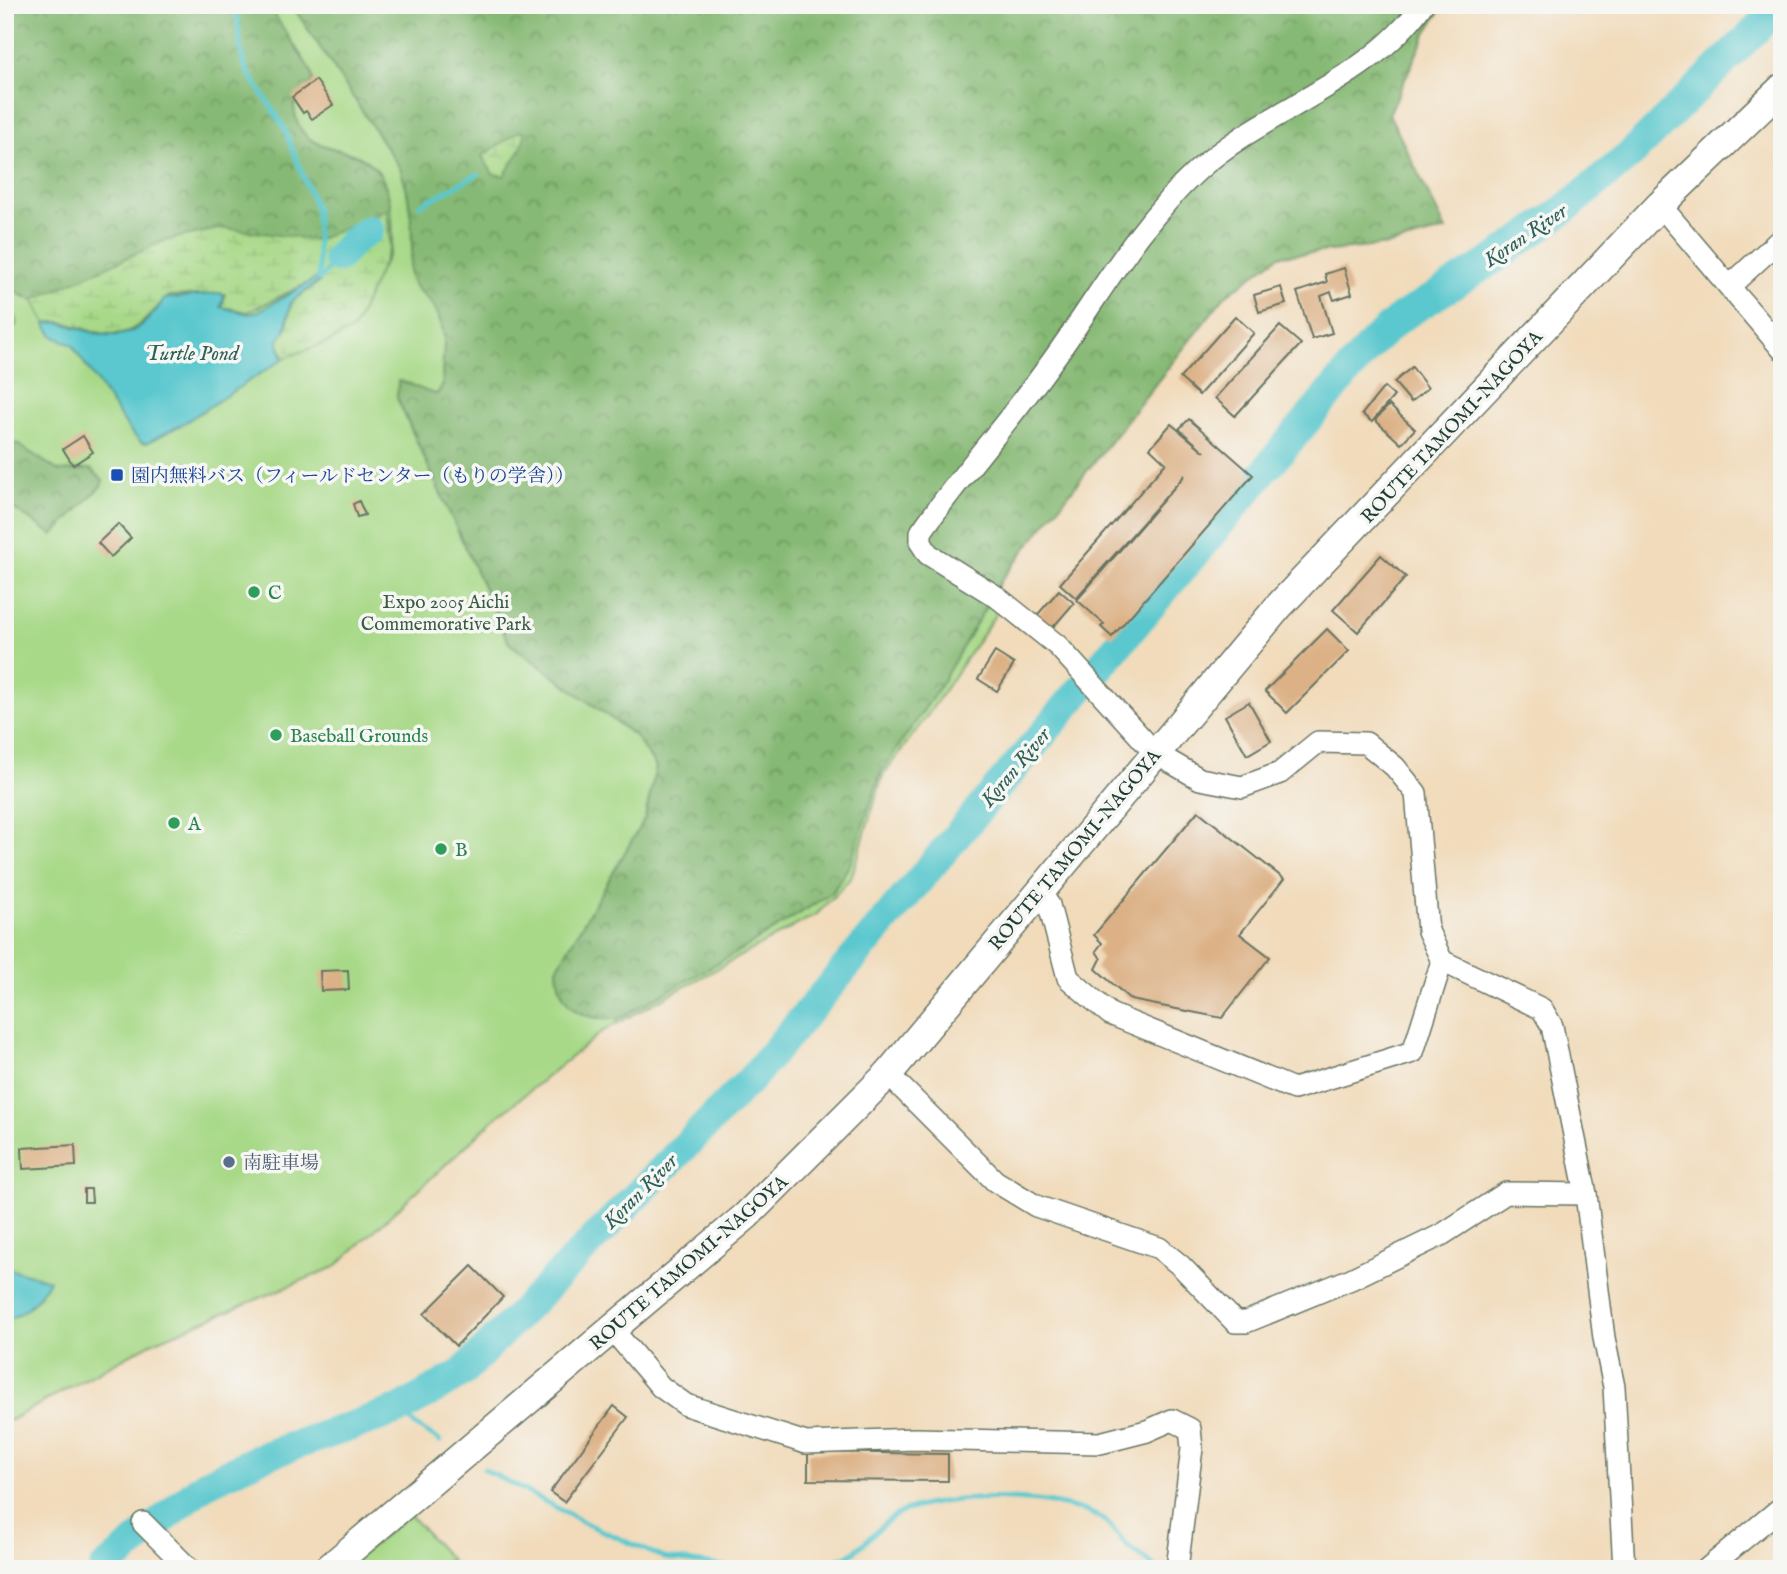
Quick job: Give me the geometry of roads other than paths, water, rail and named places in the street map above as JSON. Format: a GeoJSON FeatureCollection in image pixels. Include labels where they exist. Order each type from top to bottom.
{"type":"FeatureCollection","features":[{"type":"Feature","properties":{"kind":"main road","name":"ROUTE TAMOMI-NAGOYA"},"geometry":{"type":"LineString","coordinates":[[328,1569],[746,1216],[888,1074],[1038,891],[1279,606],[1660,205],[1780,92]]}},
{"type":"Feature","properties":{"kind":"street"},"geometry":{"type":"LineString","coordinates":[[1422,5],[1377,50],[1216,157],[1169,199],[1138,233],[1050,364],[921,532],[921,543],[928,554],[997,597],[1058,646],[1155,753],[1200,779],[1242,787],[1280,773],[1318,742],[1366,743],[1395,767],[1416,793],[1428,931],[1442,961],[1542,1009],[1552,1026],[1586,1194],[1604,1338],[1614,1387],[1623,1569]]}},
{"type":"Feature","properties":{"kind":"street"},"geometry":{"type":"LineString","coordinates":[[1660,205],[1731,285],[1782,349]]}},
{"type":"Feature","properties":{"kind":"street"},"geometry":{"type":"LineString","coordinates":[[1731,285],[1782,238]]}},
{"type":"Feature","properties":{"kind":"street"},"geometry":{"type":"LineString","coordinates":[[1038,891],[1049,905],[1068,978],[1110,1014],[1294,1089],[1413,1052],[1442,961]]}},
{"type":"Feature","properties":{"kind":"street"},"geometry":{"type":"LineString","coordinates":[[888,1074],[995,1181],[1036,1206],[1158,1248],[1181,1266],[1235,1322],[1246,1322],[1351,1279],[1443,1234],[1506,1193],[1586,1194]]}},
{"type":"Feature","properties":{"kind":"street"},"geometry":{"type":"LineString","coordinates":[[612,1329],[661,1387],[686,1405],[806,1443],[915,1439],[1100,1443],[1172,1420],[1190,1429],[1192,1448],[1177,1569]]}},
{"type":"Feature","properties":{"kind":"street"},"geometry":{"type":"LineString","coordinates":[[1707,1569],[1782,1507]]}},
{"type":"Feature","properties":{"kind":"street"},"geometry":{"type":"LineString","coordinates":[[142,1523],[189,1569]]}},
{"type":"Feature","properties":{"kind":"water","name":"Turtle Pond"},"geometry":{"type":"Polygon","coordinates":[[[319,277],[319,281],[291,302],[285,331],[278,341],[283,359],[181,425],[147,443],[141,442],[130,431],[72,345],[53,336],[45,324],[59,323],[96,333],[120,335],[148,320],[164,299],[221,293],[224,297],[221,307],[250,314],[319,277]]]}},
{"type":"Feature","properties":{"kind":"water"},"geometry":{"type":"Polygon","coordinates":[[[5,1268],[49,1280],[31,1305],[5,1321],[5,1268]]]}},
{"type":"Feature","properties":{"kind":"waterway"},"geometry":{"type":"LineString","coordinates":[[236,5],[241,53],[246,69],[283,125],[316,209],[319,279]]}},
{"type":"Feature","properties":{"kind":"waterway","name":"Koran River"},"geometry":{"type":"LineString","coordinates":[[1270,464],[1374,341],[1400,318],[1496,258],[1564,210],[1630,155],[1781,5]]}},
{"type":"Feature","properties":{"kind":"waterway"},"geometry":{"type":"LineString","coordinates":[[420,205],[478,174]]}},
{"type":"Feature","properties":{"kind":"waterway"},"geometry":{"type":"LineString","coordinates":[[338,258],[353,241],[369,230]]}},
{"type":"Feature","properties":{"kind":"waterway"},"geometry":{"type":"LineString","coordinates":[[319,279],[334,264]]}},
{"type":"Feature","properties":{"kind":"waterway","name":"Koran River"},"geometry":{"type":"LineString","coordinates":[[1098,669],[1260,476]]}},
{"type":"Feature","properties":{"kind":"waterway","name":"Koran River"},"geometry":{"type":"LineString","coordinates":[[104,1569],[205,1484],[261,1457],[401,1409],[462,1373],[752,1078],[1080,690]]}},
{"type":"Feature","properties":{"kind":"waterway"},"geometry":{"type":"LineString","coordinates":[[401,1409],[416,1426],[440,1441]]}},
{"type":"Feature","properties":{"kind":"waterway"},"geometry":{"type":"LineString","coordinates":[[484,1469],[589,1525],[664,1558],[745,1569]]}},
{"type":"Feature","properties":{"kind":"waterway"},"geometry":{"type":"LineString","coordinates":[[754,1569],[802,1567],[838,1560],[856,1550],[898,1514],[942,1502],[998,1498],[1053,1503],[1097,1516],[1109,1525],[1127,1546],[1156,1569]]}},
{"type":"Feature","properties":{"kind":"place","name":"園内無料バス（フィールドセンター（もりの学舎））"},"geometry":{"type":"Point","coordinates":[117,475]}},
{"type":"Feature","properties":{"kind":"place","name":"C"},"geometry":{"type":"Point","coordinates":[254,592]}},
{"type":"Feature","properties":{"kind":"place","name":"Baseball Grounds"},"geometry":{"type":"Point","coordinates":[276,735]}},
{"type":"Feature","properties":{"kind":"place","name":"A"},"geometry":{"type":"Point","coordinates":[174,823]}},
{"type":"Feature","properties":{"kind":"place","name":"B"},"geometry":{"type":"Point","coordinates":[441,849]}},
{"type":"Feature","properties":{"kind":"place","name":"南駐車場"},"geometry":{"type":"Point","coordinates":[229,1162]}},
{"type":"Feature","properties":{"kind":"park label","name":"Expo 2005 Aichi Commemorative Park"},"geometry":{"type":"Point","coordinates":[446,612]}}]}
